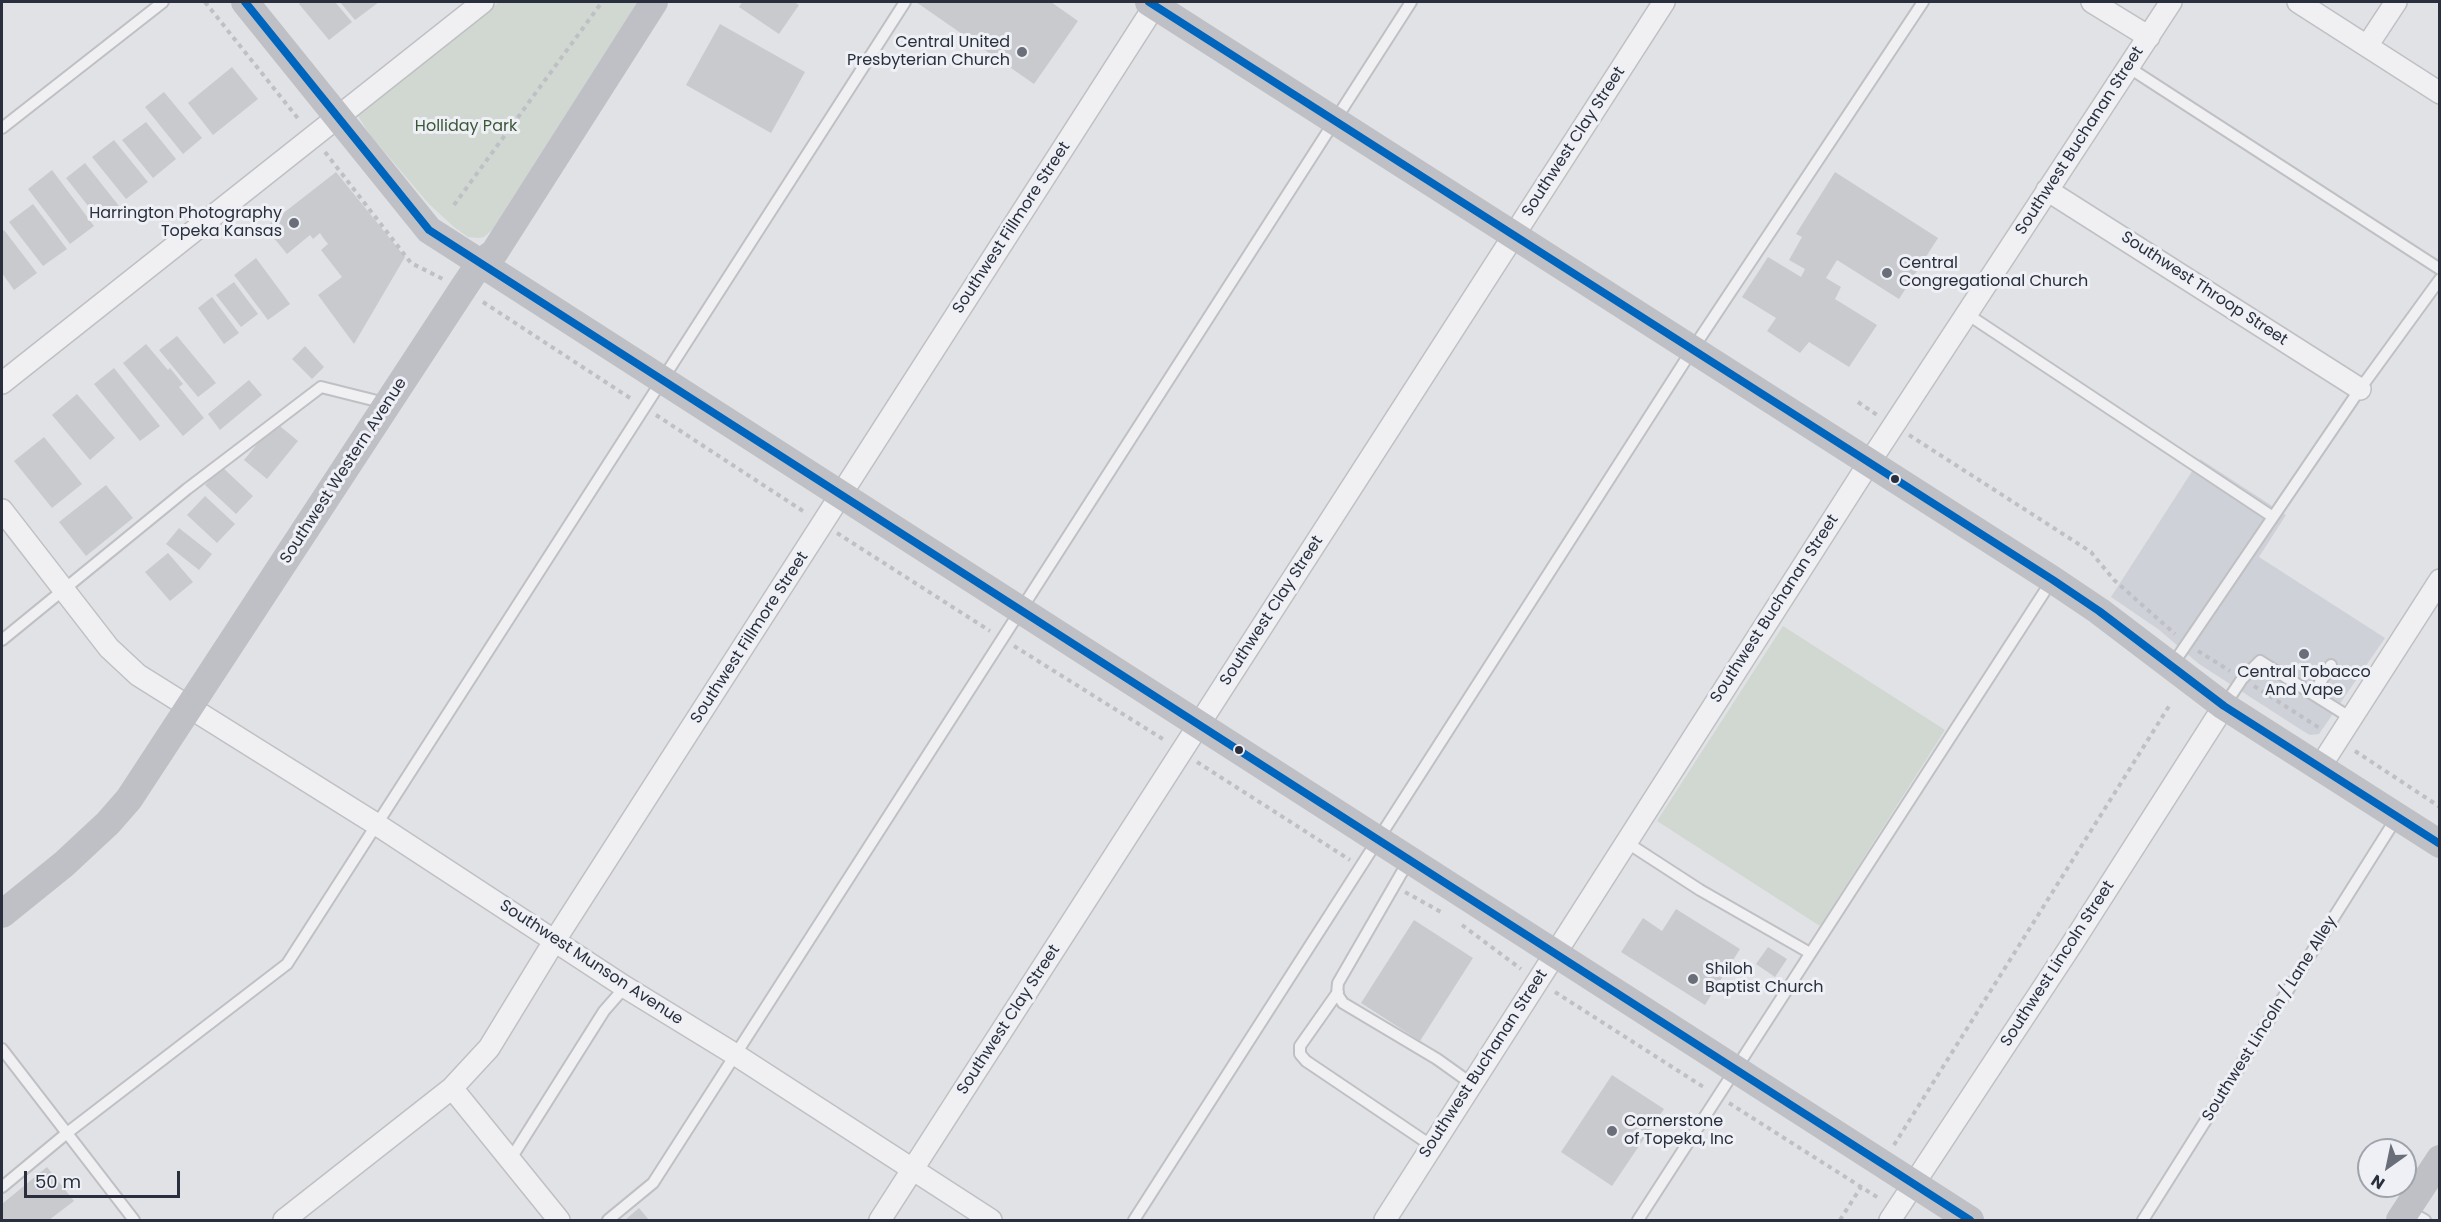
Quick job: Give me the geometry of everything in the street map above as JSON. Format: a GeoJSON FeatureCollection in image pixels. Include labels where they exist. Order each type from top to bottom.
{"type":"FeatureCollection","features":[{"type":"Feature","properties":{"kind":"main road"},"geometry":{"type":"LineString","coordinates":[[245,2],[429,230],[1970,1221]]}},
{"type":"Feature","properties":{"kind":"main road","name":"Southwest Western Avenue"},"geometry":{"type":"LineString","coordinates":[[2,914],[64,864],[108,823],[129,799],[480,263],[494,253],[654,2]]}},
{"type":"Feature","properties":{"kind":"main road"},"geometry":{"type":"LineString","coordinates":[[1153,3],[2100,611],[2179,655],[2224,706],[2439,844]]}},
{"type":"Feature","properties":{"kind":"main road"},"geometry":{"type":"LineString","coordinates":[[2411,1217],[2439,1159]]}},
{"type":"Feature","properties":{"kind":"street"},"geometry":{"type":"LineString","coordinates":[[2,383],[483,2]]}},
{"type":"Feature","properties":{"kind":"street","name":"Southwest Clay Street"},"geometry":{"type":"LineString","coordinates":[[880,1221],[1664,2]]}},
{"type":"Feature","properties":{"kind":"street"},"geometry":{"type":"LineString","coordinates":[[2092,2],[2149,36]]}},
{"type":"Feature","properties":{"kind":"street","name":"Southwest Buchanan Street"},"geometry":{"type":"LineString","coordinates":[[1385,1221],[1869,463],[2171,2]]}},
{"type":"Feature","properties":{"kind":"street"},"geometry":{"type":"LineString","coordinates":[[2298,2],[2439,93]]}},
{"type":"Feature","properties":{"kind":"street"},"geometry":{"type":"LineString","coordinates":[[2367,46],[2396,2]]}},
{"type":"Feature","properties":{"kind":"street","name":"Southwest Fillmore Street"},"geometry":{"type":"LineString","coordinates":[[284,1221],[452,1088],[489,1048],[555,940],[842,495],[1153,3]]}},
{"type":"Feature","properties":{"kind":"street","name":"Southwest Throop Street"},"geometry":{"type":"LineString","coordinates":[[2047,190],[2360,389]]}},
{"type":"Feature","properties":{"kind":"street","name":"Southwest Munson Avenue"},"geometry":{"type":"LineString","coordinates":[[2,510],[123,663],[992,1221]]}},
{"type":"Feature","properties":{"kind":"street"},"geometry":{"type":"LineString","coordinates":[[2320,767],[2439,580]]}},
{"type":"Feature","properties":{"kind":"street","name":"Southwest Lincoln Street"},"geometry":{"type":"LineString","coordinates":[[1890,1221],[2072,944],[2224,706]]}},
{"type":"Feature","properties":{"kind":"street"},"geometry":{"type":"LineString","coordinates":[[452,1088],[559,1221]]}},
{"type":"Feature","properties":{"kind":"lane"},"geometry":{"type":"LineString","coordinates":[[2,128],[163,2]]}},
{"type":"Feature","properties":{"kind":"lane"},"geometry":{"type":"LineString","coordinates":[[2,1187],[68,1133],[287,964],[905,2]]}},
{"type":"Feature","properties":{"kind":"lane"},"geometry":{"type":"LineString","coordinates":[[608,1221],[653,1184],[1411,2]]}},
{"type":"Feature","properties":{"kind":"lane"},"geometry":{"type":"LineString","coordinates":[[1134,1221],[1692,350],[1923,2]]}},
{"type":"Feature","properties":{"kind":"lane"},"geometry":{"type":"LineString","coordinates":[[2128,67],[2439,269]]}},
{"type":"Feature","properties":{"kind":"lane"},"geometry":{"type":"LineString","coordinates":[[2179,655],[2360,389],[2439,279]]}},
{"type":"Feature","properties":{"kind":"lane"},"geometry":{"type":"LineString","coordinates":[[1967,314],[2274,517]]}},
{"type":"Feature","properties":{"kind":"lane"},"geometry":{"type":"LineString","coordinates":[[2,640],[187,489],[321,387],[388,404]]}},
{"type":"Feature","properties":{"kind":"lane"},"geometry":{"type":"LineString","coordinates":[[1638,1221],[2053,580]]}},
{"type":"Feature","properties":{"kind":"lane"},"geometry":{"type":"LineString","coordinates":[[2224,706],[2242,679],[2260,661],[2352,718]]}},
{"type":"Feature","properties":{"kind":"lane"},"geometry":{"type":"LineString","coordinates":[[2313,694],[2331,666]]}},
{"type":"Feature","properties":{"kind":"lane","name":"Southwest Lincoln / Lane Alley"},"geometry":{"type":"LineString","coordinates":[[2143,1221],[2397,817]]}},
{"type":"Feature","properties":{"kind":"lane"},"geometry":{"type":"LineString","coordinates":[[1626,842],[1700,890],[1810,953]]}},
{"type":"Feature","properties":{"kind":"lane"},"geometry":{"type":"LineString","coordinates":[[1409,860],[1338,983],[1338,992],[1343,1003],[1437,1059],[1472,1084]]}},
{"type":"Feature","properties":{"kind":"lane"},"geometry":{"type":"LineString","coordinates":[[510,1160],[604,1011],[625,987]]}},
{"type":"Feature","properties":{"kind":"lane"},"geometry":{"type":"LineString","coordinates":[[1338,992],[1300,1046],[1300,1054],[1306,1061],[1432,1146]]}},
{"type":"Feature","properties":{"kind":"lane"},"geometry":{"type":"LineString","coordinates":[[2,1049],[134,1221]]}},
{"type":"Feature","properties":{"kind":"path"},"geometry":{"type":"LineString","coordinates":[[454,205],[602,2]]}},
{"type":"Feature","properties":{"kind":"path"},"geometry":{"type":"LineString","coordinates":[[1858,402],[2091,552],[2114,580],[2149,613],[2179,655],[2242,679],[2439,807]]}},
{"type":"Feature","properties":{"kind":"path"},"geometry":{"type":"LineString","coordinates":[[1840,1221],[1882,1164],[2171,703]]}},
{"type":"Feature","properties":{"kind":"shaded area"},"geometry":{"type":"Polygon","coordinates":[[[2200,459],[2286,515],[2259,557],[2385,638],[2319,734],[2310,735],[2303,731],[2199,664],[2158,629],[2111,597],[2200,459]]]}},
{"type":"Feature","properties":{"kind":"green space","name":"Holliday Park"},"geometry":{"type":"Polygon","coordinates":[[[499,2],[638,2],[492,230],[484,237],[468,237],[429,204],[370,135],[358,116],[499,2]]]}},
{"type":"Feature","properties":{"kind":"green space"},"geometry":{"type":"Polygon","coordinates":[[[1783,626],[1945,730],[1820,926],[1657,821],[1783,626]]]}},
{"type":"Feature","properties":{"kind":"building"},"geometry":{"type":"Polygon","coordinates":[[[301,2],[335,2],[352,22],[329,40],[299,4],[301,2]]]}},
{"type":"Feature","properties":{"kind":"building"},"geometry":{"type":"Polygon","coordinates":[[[340,2],[379,2],[355,20],[340,2]]]}},
{"type":"Feature","properties":{"kind":"building"},"geometry":{"type":"Polygon","coordinates":[[[742,2],[794,2],[799,5],[779,34],[739,7],[742,2]]]}},
{"type":"Feature","properties":{"kind":"building","name":"Central United Presbyterian Church"},"geometry":{"type":"Polygon","coordinates":[[[916,2],[1051,2],[1078,21],[1034,84],[916,2]]]}},
{"type":"Feature","properties":{"kind":"building"},"geometry":{"type":"Polygon","coordinates":[[[720,24],[805,72],[771,133],[686,85],[720,24]]]}},
{"type":"Feature","properties":{"kind":"building"},"geometry":{"type":"Polygon","coordinates":[[[232,67],[258,99],[213,135],[188,103],[232,67]]]}},
{"type":"Feature","properties":{"kind":"building"},"geometry":{"type":"Polygon","coordinates":[[[164,92],[202,138],[183,154],[145,107],[164,92]]]}},
{"type":"Feature","properties":{"kind":"building"},"geometry":{"type":"Polygon","coordinates":[[[146,122],[176,159],[153,178],[122,140],[146,122]]]}},
{"type":"Feature","properties":{"kind":"building"},"geometry":{"type":"Polygon","coordinates":[[[114,140],[148,182],[126,199],[92,157],[114,140]]]}},
{"type":"Feature","properties":{"kind":"building"},"geometry":{"type":"Polygon","coordinates":[[[85,163],[119,206],[100,221],[66,178],[85,163]]]}},
{"type":"Feature","properties":{"kind":"building"},"geometry":{"type":"Polygon","coordinates":[[[52,170],[94,226],[70,244],[28,189],[52,170]]]}},
{"type":"Feature","properties":{"kind":"building"},"geometry":{"type":"Polygon","coordinates":[[[336,172],[405,257],[354,344],[318,295],[342,277],[321,250],[328,244],[320,233],[313,239],[310,235],[287,254],[269,232],[267,234],[263,229],[336,172]]]}},
{"type":"Feature","properties":{"kind":"building","name":"Central Congregational Church"},"geometry":{"type":"Polygon","coordinates":[[[1835,172],[1938,238],[1899,299],[1837,260],[1826,278],[1841,287],[1835,299],[1877,325],[1849,367],[1809,342],[1800,353],[1767,331],[1776,318],[1742,297],[1768,257],[1801,277],[1805,269],[1789,260],[1802,237],[1796,234],[1835,172]]]}},
{"type":"Feature","properties":{"kind":"building"},"geometry":{"type":"Polygon","coordinates":[[[33,204],[67,249],[43,266],[9,222],[33,204]]]}},
{"type":"Feature","properties":{"kind":"building"},"geometry":{"type":"Polygon","coordinates":[[[4,230],[37,273],[14,290],[2,273],[2,232],[4,230]]]}},
{"type":"Feature","properties":{"kind":"building"},"geometry":{"type":"Polygon","coordinates":[[[256,258],[290,304],[268,320],[234,275],[256,258]]]}},
{"type":"Feature","properties":{"kind":"building"},"geometry":{"type":"Polygon","coordinates":[[[234,282],[258,314],[241,327],[216,295],[234,282]]]}},
{"type":"Feature","properties":{"kind":"building"},"geometry":{"type":"Polygon","coordinates":[[[212,297],[239,333],[224,344],[198,308],[212,297]]]}},
{"type":"Feature","properties":{"kind":"building"},"geometry":{"type":"Polygon","coordinates":[[[177,336],[216,383],[198,397],[159,350],[177,336]]]}},
{"type":"Feature","properties":{"kind":"building"},"geometry":{"type":"Polygon","coordinates":[[[146,344],[183,384],[179,387],[204,418],[183,436],[123,363],[146,344]]]}},
{"type":"Feature","properties":{"kind":"building"},"geometry":{"type":"Polygon","coordinates":[[[305,346],[324,367],[312,379],[292,359],[305,346]]]}},
{"type":"Feature","properties":{"kind":"building"},"geometry":{"type":"Polygon","coordinates":[[[114,368],[160,426],[140,441],[94,384],[114,368]]]}},
{"type":"Feature","properties":{"kind":"building"},"geometry":{"type":"Polygon","coordinates":[[[249,380],[262,395],[220,430],[208,414],[249,380]]]}},
{"type":"Feature","properties":{"kind":"building"},"geometry":{"type":"Polygon","coordinates":[[[77,394],[115,438],[90,460],[52,415],[77,394]]]}},
{"type":"Feature","properties":{"kind":"building"},"geometry":{"type":"Polygon","coordinates":[[[275,422],[298,441],[267,479],[244,460],[275,422]]]}},
{"type":"Feature","properties":{"kind":"building"},"geometry":{"type":"Polygon","coordinates":[[[44,437],[82,484],[52,508],[14,461],[44,437]]]}},
{"type":"Feature","properties":{"kind":"building"},"geometry":{"type":"Polygon","coordinates":[[[222,467],[253,496],[236,514],[205,485],[222,467]]]}},
{"type":"Feature","properties":{"kind":"building"},"geometry":{"type":"Polygon","coordinates":[[[106,485],[133,518],[86,556],[59,522],[106,485]]]}},
{"type":"Feature","properties":{"kind":"building"},"geometry":{"type":"Polygon","coordinates":[[[205,496],[235,524],[217,543],[187,515],[205,496]]]}},
{"type":"Feature","properties":{"kind":"building"},"geometry":{"type":"Polygon","coordinates":[[[179,528],[212,554],[199,570],[166,544],[179,528]]]}},
{"type":"Feature","properties":{"kind":"building"},"geometry":{"type":"Polygon","coordinates":[[[168,553],[193,582],[170,601],[145,572],[168,553]]]}},
{"type":"Feature","properties":{"kind":"building","name":"Shiloh Baptist Church"},"geometry":{"type":"Polygon","coordinates":[[[1676,909],[1740,949],[1705,1005],[1621,952],[1643,918],[1662,931],[1676,909]]]}},
{"type":"Feature","properties":{"kind":"building"},"geometry":{"type":"Polygon","coordinates":[[[1414,920],[1473,958],[1420,1041],[1361,1003],[1414,920]]]}},
{"type":"Feature","properties":{"kind":"building"},"geometry":{"type":"Polygon","coordinates":[[[1768,947],[1787,959],[1775,977],[1756,964],[1768,947]]]}},
{"type":"Feature","properties":{"kind":"building","name":"Cornerstone of Topeka, Inc"},"geometry":{"type":"Polygon","coordinates":[[[1612,1075],[1664,1109],[1612,1186],[1561,1152],[1612,1075]]]}},
{"type":"Feature","properties":{"kind":"building"},"geometry":{"type":"Polygon","coordinates":[[[47,1167],[74,1201],[49,1220],[2,1220],[2,1204],[47,1167]]]}},
{"type":"Feature","properties":{"kind":"building"},"geometry":{"type":"Polygon","coordinates":[[[639,1208],[649,1220],[625,1220],[639,1208]]]}},
{"type":"Feature","properties":{"kind":"transit line"},"geometry":{"type":"LineString","coordinates":[[245,2],[429,230],[1970,1220]]}},
{"type":"Feature","properties":{"kind":"transit line"},"geometry":{"type":"LineString","coordinates":[[1149,2],[2053,580],[2099,611],[2224,706],[2440,844]]}},
{"type":"Feature","properties":{"kind":"place","name":"Central United Presbyterian Church"},"geometry":{"type":"Point","coordinates":[1022,52]}},
{"type":"Feature","properties":{"kind":"place","name":"Harrington Photography Topeka Kansas"},"geometry":{"type":"Point","coordinates":[294,223]}},
{"type":"Feature","properties":{"kind":"place","name":"Central Congregational Church"},"geometry":{"type":"Point","coordinates":[1887,273]}},
{"type":"Feature","properties":{"kind":"place","name":"Central Tobacco And Vape"},"geometry":{"type":"Point","coordinates":[2304,654]}},
{"type":"Feature","properties":{"kind":"place","name":"Shiloh Baptist Church"},"geometry":{"type":"Point","coordinates":[1693,979]}},
{"type":"Feature","properties":{"kind":"place","name":"Cornerstone of Topeka, Inc"},"geometry":{"type":"Point","coordinates":[1612,1131]}}]}
